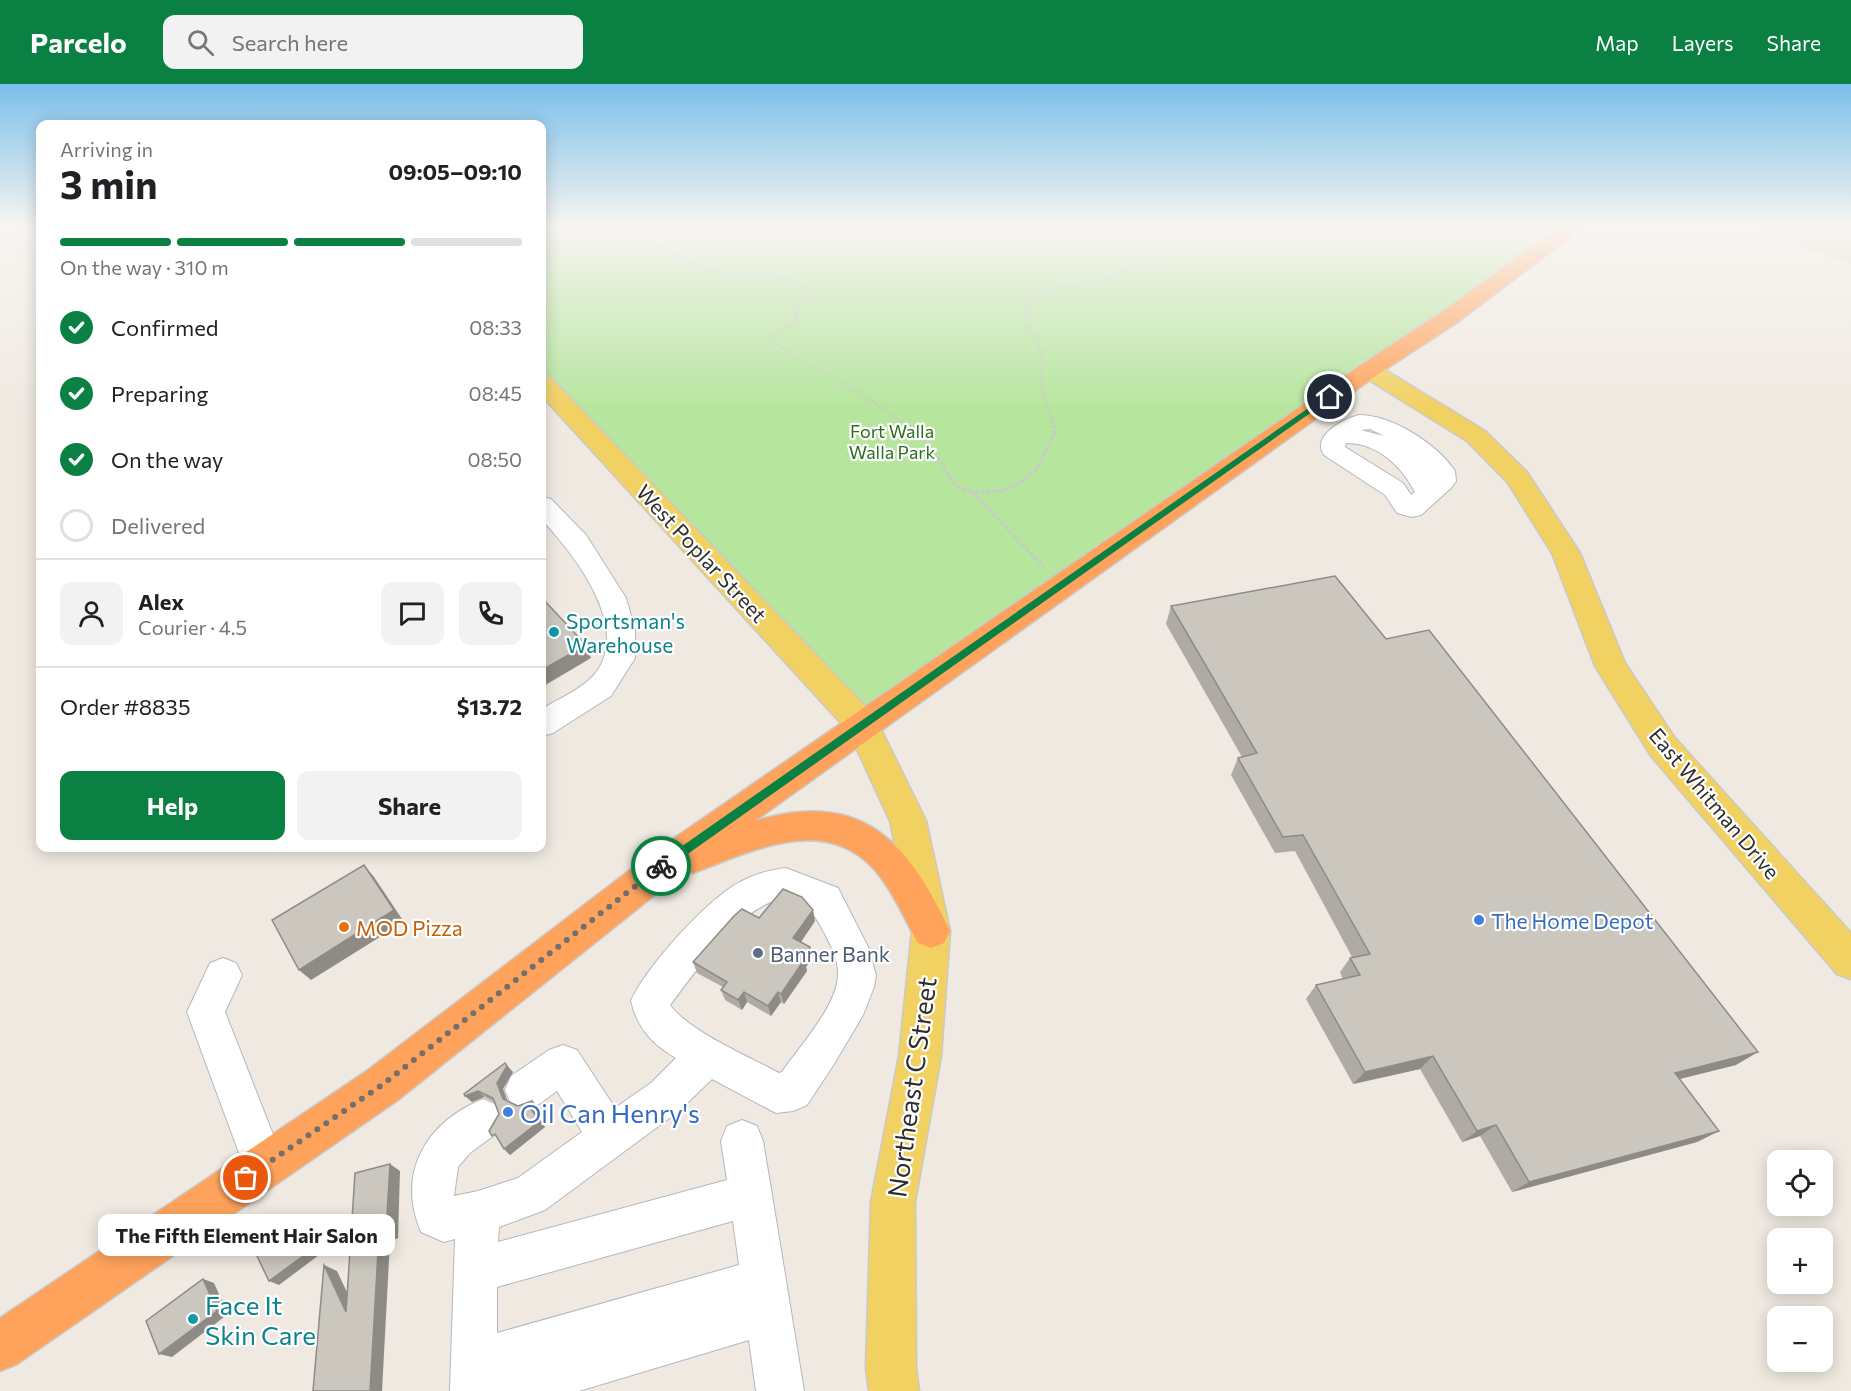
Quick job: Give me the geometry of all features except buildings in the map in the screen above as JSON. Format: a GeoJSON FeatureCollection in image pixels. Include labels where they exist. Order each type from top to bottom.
{"type":"FeatureCollection","features":[{"type":"Feature","properties":{"kind":"highway"},"geometry":{"type":"LineString","coordinates":[[0,1347],[382,1085],[660,868],[862,724],[1369,370],[1450,318],[1492,287]]}},
{"type":"Feature","properties":{"kind":"highway"},"geometry":{"type":"LineString","coordinates":[[660,868],[782,827],[824,824],[865,837],[886,858],[931,931]]}},
{"type":"Feature","properties":{"kind":"main road","name":"East Whitman Drive"},"geometry":{"type":"LineString","coordinates":[[1369,370],[1476,436],[1518,478],[1566,553],[1611,666],[1663,747],[1851,961]]}},
{"type":"Feature","properties":{"kind":"main road","name":"West Poplar Street"},"geometry":{"type":"LineString","coordinates":[[546,386],[862,724]]}},
{"type":"Feature","properties":{"kind":"main road","name":"Northeast C Street"},"geometry":{"type":"LineString","coordinates":[[862,724],[908,821],[931,931],[920,1056],[893,1202],[891,1368],[894,1391]]}},
{"type":"Feature","properties":{"kind":"lane"},"geometry":{"type":"LineString","coordinates":[[1360,422],[1383,426],[1397,433],[1442,471],[1443,481],[1416,503],[1333,450],[1333,443],[1343,430],[1360,422]]}},
{"type":"Feature","properties":{"kind":"lane"},"geometry":{"type":"LineString","coordinates":[[546,509],[577,541],[612,598],[621,629],[620,658],[600,688],[546,722]]}},
{"type":"Feature","properties":{"kind":"lane"},"geometry":{"type":"LineString","coordinates":[[786,884],[825,899],[844,937],[858,975],[852,1001],[793,1091],[776,1093],[708,1055],[660,1025],[651,1014],[650,1001],[717,920],[756,890],[771,885],[786,884]]}},
{"type":"Feature","properties":{"kind":"lane"},"geometry":{"type":"LineString","coordinates":[[223,975],[206,1012],[264,1165]]}},
{"type":"Feature","properties":{"kind":"lane"},"geometry":{"type":"LineString","coordinates":[[483,1119],[453,1140],[440,1154],[435,1167],[432,1205],[436,1217],[444,1220],[478,1213],[530,1195],[665,1097],[708,1055]]}},
{"type":"Feature","properties":{"kind":"lane"},"geometry":{"type":"LineString","coordinates":[[525,1090],[563,1064],[610,1138]]}},
{"type":"Feature","properties":{"kind":"lane"},"geometry":{"type":"LineString","coordinates":[[742,1141],[780,1391]]}},
{"type":"Feature","properties":{"kind":"lane"},"geometry":{"type":"LineString","coordinates":[[475,1271],[751,1195]]}},
{"type":"Feature","properties":{"kind":"lane"},"geometry":{"type":"LineString","coordinates":[[478,1213],[475,1271],[482,1382],[765,1296]]}},
{"type":"Feature","properties":{"kind":"path"},"geometry":{"type":"LineString","coordinates":[[804,287],[810,291],[810,297],[800,303],[795,322],[776,333],[773,342],[803,362],[889,411],[908,425],[932,449],[956,486],[972,492],[1002,491],[1021,482],[1036,470],[1054,434],[1055,426],[1044,399],[1041,378],[1043,357],[1027,328],[1025,302],[1040,291],[1067,287]]}},
{"type":"Feature","properties":{"kind":"path"},"geometry":{"type":"LineString","coordinates":[[972,492],[1044,567]]}},
{"type":"Feature","properties":{"kind":"green space","name":"Fort Walla Walla Park"},"geometry":{"type":"Polygon","coordinates":[[[546,287],[1488,287],[862,724],[546,386],[546,287]]]}},
{"type":"Feature","properties":{"kind":"way so far"},"geometry":{"type":"LineString","coordinates":[[246,1178],[382,1085],[661,866]]}},
{"type":"Feature","properties":{"kind":"place","name":"Sportsman's Warehouse"},"geometry":{"type":"Point","coordinates":[554,632]}},
{"type":"Feature","properties":{"kind":"place","name":"The Home Depot"},"geometry":{"type":"Point","coordinates":[1479,920]}},
{"type":"Feature","properties":{"kind":"place","name":"MOD Pizza"},"geometry":{"type":"Point","coordinates":[344,927]}},
{"type":"Feature","properties":{"kind":"place","name":"Banner Bank"},"geometry":{"type":"Point","coordinates":[758,953]}},
{"type":"Feature","properties":{"kind":"place","name":"Oil Can Henry's"},"geometry":{"type":"Point","coordinates":[508,1112]}},
{"type":"Feature","properties":{"kind":"place","name":"The Fifth Element Hair Salon"},"geometry":{"type":"Point","coordinates":[246,1178]}},
{"type":"Feature","properties":{"kind":"place","name":"Face It Skin Care"},"geometry":{"type":"Point","coordinates":[193,1319]}},
{"type":"Feature","properties":{"kind":"route"},"geometry":{"type":"LineString","coordinates":[[661,866],[1330,397]]}}]}
